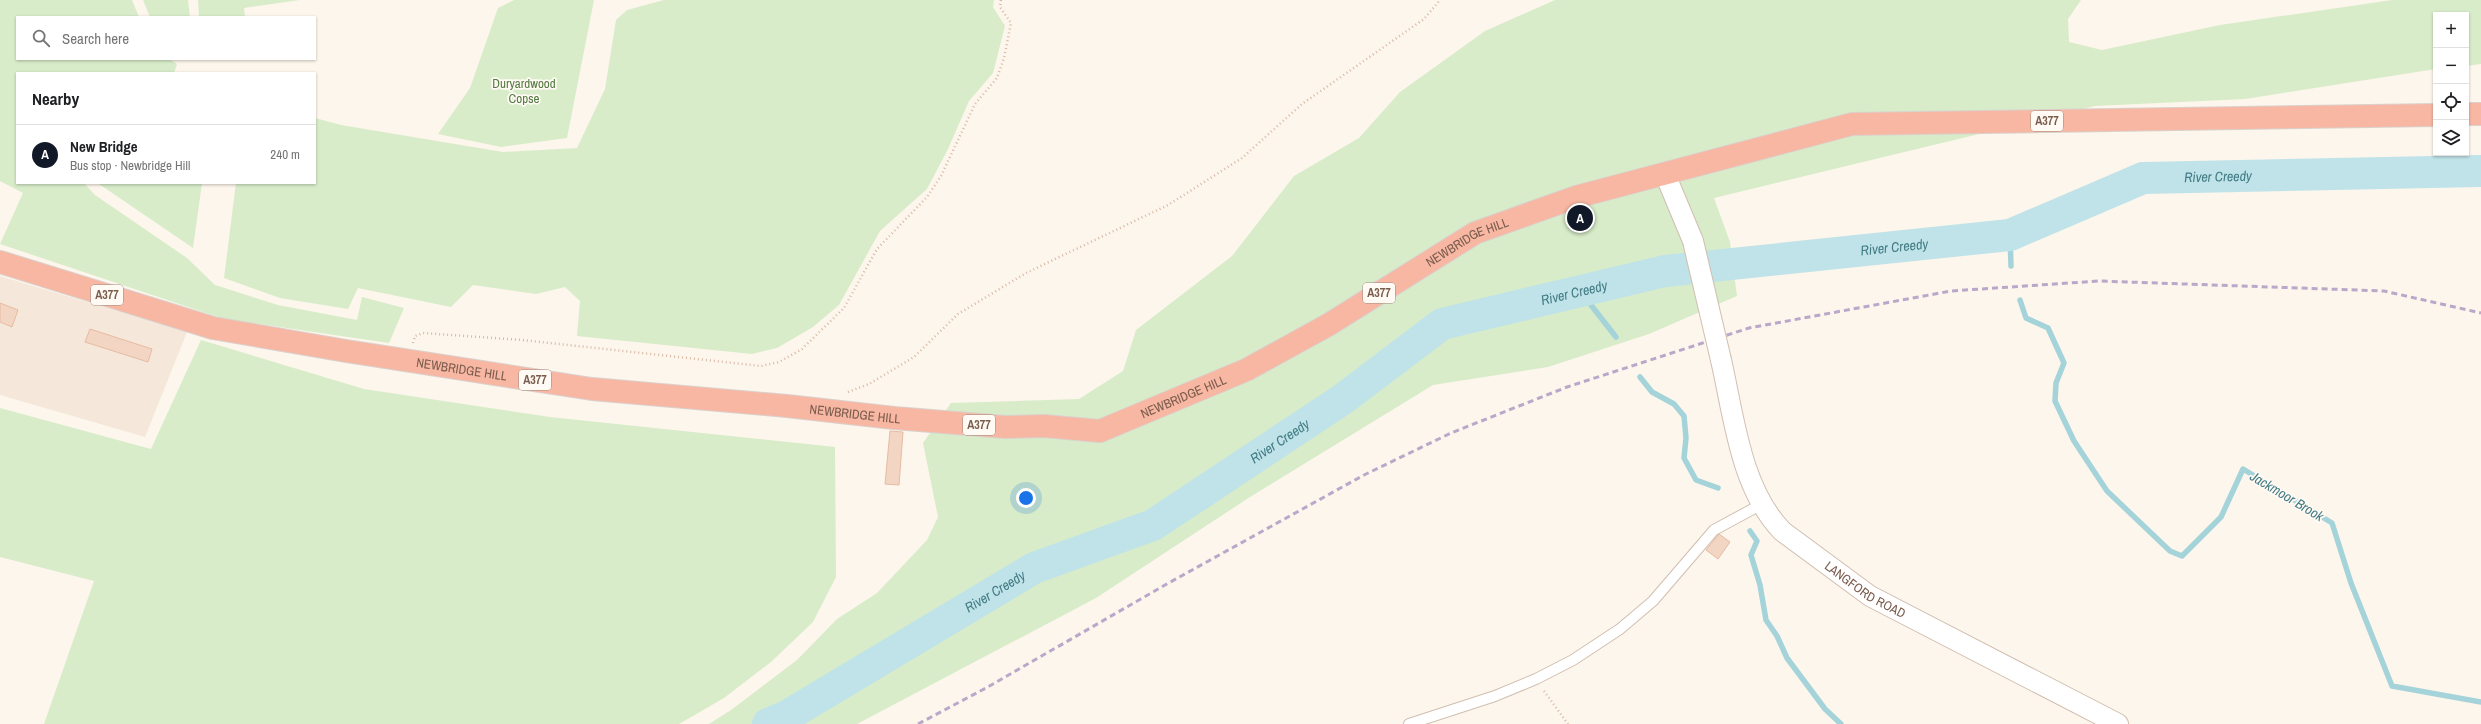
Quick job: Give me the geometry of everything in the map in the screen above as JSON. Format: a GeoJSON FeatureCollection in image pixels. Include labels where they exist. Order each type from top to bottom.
{"type":"FeatureCollection","features":[{"type":"Feature","properties":{"kind":"highway"},"geometry":{"type":"LineString","coordinates":[[2469,114],[2481,114]]}},
{"type":"Feature","properties":{"kind":"highway","name":"A377"},"geometry":{"type":"LineString","coordinates":[[1665,174],[1852,124],[2433,115]]}},
{"type":"Feature","properties":{"kind":"highway","name":"NEWBRIDGE HILL"},"geometry":{"type":"LineString","coordinates":[[0,262],[213,328],[600,390],[787,406],[894,418],[1005,427],[1044,426],[1100,431],[1246,370],[1328,325],[1474,233],[1576,197],[1665,174]]}},
{"type":"Feature","properties":{"kind":"street","name":"LANGFORD ROAD"},"geometry":{"type":"LineString","coordinates":[[1665,174],[1693,241],[1746,467],[1762,504],[1772,520],[1782,531],[1870,596],[2118,724]]}},
{"type":"Feature","properties":{"kind":"lane"},"geometry":{"type":"LineString","coordinates":[[1408,724],[1495,696],[1536,679],[1573,660],[1620,629],[1653,601],[1714,530],[1762,504]]}},
{"type":"Feature","properties":{"kind":"path"},"geometry":{"type":"LineString","coordinates":[[407,360],[415,336],[423,333],[522,340],[761,366],[779,362],[802,349],[844,308],[877,249],[927,197],[941,176],[975,104],[997,78],[1004,58],[1011,23],[1000,7],[1001,0]]}},
{"type":"Feature","properties":{"kind":"path"},"geometry":{"type":"LineString","coordinates":[[843,394],[869,384],[914,357],[958,314],[1026,272],[1168,205],[1242,158],[1302,104],[1424,19],[1440,0]]}},
{"type":"Feature","properties":{"kind":"path"},"geometry":{"type":"LineString","coordinates":[[1536,679],[1568,724]]}},
{"type":"Feature","properties":{"kind":"shaded area"},"geometry":{"type":"Polygon","coordinates":[[[0,276],[187,332],[145,437],[0,395],[0,276]]]}},
{"type":"Feature","properties":{"kind":"green space"},"geometry":{"type":"Polygon","coordinates":[[[0,0],[132,0],[139,16],[16,16],[16,60],[171,60],[177,64],[174,72],[16,72],[16,184],[85,184],[95,195],[187,258],[215,285],[278,305],[357,320],[362,297],[404,308],[389,343],[224,319],[0,244],[23,193],[0,181],[0,0]]]}},
{"type":"Feature","properties":{"kind":"green space"},"geometry":{"type":"Polygon","coordinates":[[[143,0],[188,0],[190,16],[150,16],[143,0]]]}},
{"type":"Feature","properties":{"kind":"green space"},"geometry":{"type":"Polygon","coordinates":[[[198,0],[300,0],[244,8],[245,16],[199,16],[198,0]]]}},
{"type":"Feature","properties":{"kind":"green space","name":"Duryardwood Copse"},"geometry":{"type":"Polygon","coordinates":[[[514,0],[594,0],[567,138],[501,147],[438,134],[470,88],[498,8],[514,0]]]}},
{"type":"Feature","properties":{"kind":"green space"},"geometry":{"type":"Polygon","coordinates":[[[664,0],[994,0],[993,7],[1005,26],[993,73],[969,101],[948,149],[927,189],[880,231],[839,305],[813,327],[777,348],[752,354],[577,336],[580,301],[565,287],[536,294],[473,285],[451,307],[358,288],[348,309],[280,298],[224,278],[236,184],[316,184],[316,118],[341,125],[503,152],[577,148],[605,89],[616,20],[627,10],[664,0]]]}},
{"type":"Feature","properties":{"kind":"green space"},"geometry":{"type":"Polygon","coordinates":[[[1555,0],[2081,0],[2068,19],[2069,42],[2102,50],[2220,25],[2392,0],[2481,0],[2481,64],[2469,66],[2469,12],[2433,12],[2433,69],[2245,99],[2095,106],[1714,198],[1730,242],[1737,296],[1649,334],[1548,367],[1433,385],[1250,497],[1096,598],[857,724],[709,724],[731,710],[797,660],[837,619],[877,593],[927,540],[938,517],[923,443],[951,403],[1079,399],[1123,371],[1136,330],[1232,256],[1294,176],[1359,138],[1400,92],[1485,31],[1555,0]]]}},
{"type":"Feature","properties":{"kind":"green space"},"geometry":{"type":"Polygon","coordinates":[[[99,184],[202,184],[193,248],[99,184]]]}},
{"type":"Feature","properties":{"kind":"green space"},"geometry":{"type":"Polygon","coordinates":[[[201,340],[364,389],[550,417],[835,447],[836,577],[813,622],[771,662],[724,698],[679,724],[44,724],[94,581],[0,557],[0,408],[151,449],[201,340]]]}},
{"type":"Feature","properties":{"kind":"building"},"geometry":{"type":"Polygon","coordinates":[[[0,303],[18,310],[12,327],[0,322],[0,303]]]}},
{"type":"Feature","properties":{"kind":"building"},"geometry":{"type":"Polygon","coordinates":[[[90,329],[152,349],[148,362],[85,342],[90,329]]]}},
{"type":"Feature","properties":{"kind":"building"},"geometry":{"type":"Polygon","coordinates":[[[890,431],[903,432],[899,485],[885,484],[890,431]]]}},
{"type":"Feature","properties":{"kind":"building"},"geometry":{"type":"Polygon","coordinates":[[[1719,534],[1730,542],[1718,559],[1706,550],[1719,534]]]}},
{"type":"Feature","properties":{"kind":"waterway","name":"River Creedy"},"geometry":{"type":"LineString","coordinates":[[768,724],[787,716],[1034,568],[1153,525],[1343,399],[1442,324],[1665,271],[2010,235],[2143,178],[2481,171]]}},
{"type":"Feature","properties":{"kind":"waterway","name":"Jackmoor Brook"},"geometry":{"type":"LineString","coordinates":[[2010,235],[2011,266]]}},
{"type":"Feature","properties":{"kind":"waterway"},"geometry":{"type":"LineString","coordinates":[[1580,291],[1616,337]]}},
{"type":"Feature","properties":{"kind":"waterway","name":"Jackmoor Brook"},"geometry":{"type":"LineString","coordinates":[[2020,300],[2026,318],[2048,328],[2064,363],[2056,383],[2055,401],[2074,441],[2107,491],[2170,551],[2182,556],[2221,517],[2243,469],[2332,523],[2351,583],[2392,686],[2481,702]]}},
{"type":"Feature","properties":{"kind":"waterway"},"geometry":{"type":"LineString","coordinates":[[1640,377],[1652,392],[1674,404],[1684,416],[1686,438],[1684,458],[1696,480],[1718,488]]}},
{"type":"Feature","properties":{"kind":"waterway"},"geometry":{"type":"LineString","coordinates":[[1750,531],[1757,541],[1751,555],[1760,585],[1766,620],[1777,636],[1787,658],[1825,709],[1841,724]]}},
{"type":"Feature","properties":{"kind":"railway"},"geometry":{"type":"LineString","coordinates":[[918,724],[986,688],[1165,585],[1364,475],[1451,433],[1567,387],[1749,328],[1951,291],[2099,281],[2384,291],[2481,313]]}},
{"type":"Feature","properties":{"kind":"place","name":"New Bridge"},"geometry":{"type":"Point","coordinates":[1580,218]}}]}
